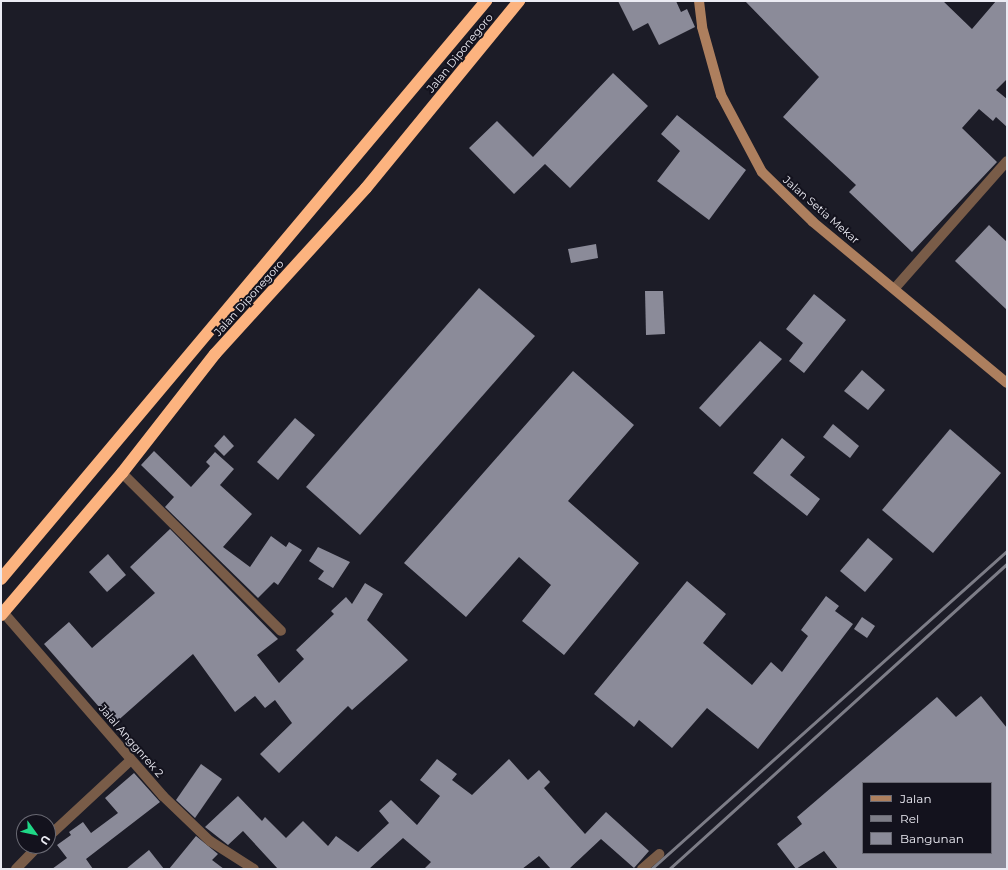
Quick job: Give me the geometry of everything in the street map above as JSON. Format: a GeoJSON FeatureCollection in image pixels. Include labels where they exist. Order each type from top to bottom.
{"type":"FeatureCollection","features":[{"type":"Feature","properties":{"kind":"highway","name":"Jalan Diponegoro"},"geometry":{"type":"LineString","coordinates":[[1,579],[486,1]]}},
{"type":"Feature","properties":{"kind":"highway","name":"Jalan Diponegoro"},"geometry":{"type":"LineString","coordinates":[[2,614],[122,473],[215,354],[366,188],[519,1]]}},
{"type":"Feature","properties":{"kind":"street","name":"Jalan Setia Mekar"},"geometry":{"type":"LineString","coordinates":[[699,1],[702,27],[721,95],[754,161],[813,222],[895,288],[1007,383]]}},
{"type":"Feature","properties":{"kind":"street"},"geometry":{"type":"LineString","coordinates":[[895,288],[1007,161]]}},
{"type":"Feature","properties":{"kind":"street"},"geometry":{"type":"LineString","coordinates":[[122,473],[281,631]]}},
{"type":"Feature","properties":{"kind":"street","name":"Jalal Anggnrek 2"},"geometry":{"type":"LineString","coordinates":[[2,614],[131,760],[210,841],[254,869]]}},
{"type":"Feature","properties":{"kind":"street"},"geometry":{"type":"LineString","coordinates":[[56,830],[131,760]]}},
{"type":"Feature","properties":{"kind":"street"},"geometry":{"type":"LineString","coordinates":[[16,869],[30,854]]}},
{"type":"Feature","properties":{"kind":"street"},"geometry":{"type":"LineString","coordinates":[[642,869],[658,854]]}},
{"type":"Feature","properties":{"kind":"building"},"geometry":{"type":"Polygon","coordinates":[[[618,1],[676,1],[681,12],[687,9],[695,27],[659,45],[648,23],[633,31],[618,1]]]}},
{"type":"Feature","properties":{"kind":"building"},"geometry":{"type":"Polygon","coordinates":[[[745,1],[943,1],[972,29],[996,1],[1007,1],[1007,79],[996,90],[1007,99],[1007,127],[996,117],[993,121],[979,109],[962,128],[997,162],[912,252],[849,192],[856,185],[783,117],[819,77],[745,1]]]}},
{"type":"Feature","properties":{"kind":"building"},"geometry":{"type":"Polygon","coordinates":[[[613,73],[648,106],[570,188],[545,164],[514,194],[469,148],[497,121],[533,157],[613,73]]]}},
{"type":"Feature","properties":{"kind":"building"},"geometry":{"type":"Polygon","coordinates":[[[677,115],[746,170],[709,220],[657,181],[680,151],[661,134],[677,115]]]}},
{"type":"Feature","properties":{"kind":"building"},"geometry":{"type":"Polygon","coordinates":[[[989,225],[1007,242],[1007,310],[955,261],[989,225]]]}},
{"type":"Feature","properties":{"kind":"building"},"geometry":{"type":"Polygon","coordinates":[[[596,244],[598,258],[571,263],[568,249],[596,244]]]}},
{"type":"Feature","properties":{"kind":"building"},"geometry":{"type":"Polygon","coordinates":[[[479,288],[535,336],[360,535],[306,487],[479,288]]]}},
{"type":"Feature","properties":{"kind":"building"},"geometry":{"type":"Polygon","coordinates":[[[645,291],[663,291],[665,334],[646,335],[645,291]]]}},
{"type":"Feature","properties":{"kind":"building"},"geometry":{"type":"Polygon","coordinates":[[[814,294],[846,320],[804,373],[789,361],[803,343],[786,329],[814,294]]]}},
{"type":"Feature","properties":{"kind":"building"},"geometry":{"type":"Polygon","coordinates":[[[760,341],[782,359],[720,427],[699,408],[760,341]]]}},
{"type":"Feature","properties":{"kind":"building"},"geometry":{"type":"Polygon","coordinates":[[[862,370],[885,390],[868,410],[844,391],[862,370]]]}},
{"type":"Feature","properties":{"kind":"building"},"geometry":{"type":"Polygon","coordinates":[[[573,371],[634,425],[568,501],[639,563],[564,655],[522,621],[551,585],[519,557],[466,617],[404,563],[573,371]]]}},
{"type":"Feature","properties":{"kind":"building"},"geometry":{"type":"Polygon","coordinates":[[[295,418],[315,435],[278,480],[257,462],[295,418]]]}},
{"type":"Feature","properties":{"kind":"building"},"geometry":{"type":"Polygon","coordinates":[[[833,424],[859,446],[850,458],[823,437],[833,424]]]}},
{"type":"Feature","properties":{"kind":"building"},"geometry":{"type":"Polygon","coordinates":[[[950,429],[1001,473],[933,553],[882,510],[950,429]]]}},
{"type":"Feature","properties":{"kind":"building"},"geometry":{"type":"Polygon","coordinates":[[[224,435],[234,446],[224,456],[214,446],[224,435]]]}},
{"type":"Feature","properties":{"kind":"building"},"geometry":{"type":"Polygon","coordinates":[[[782,438],[805,457],[790,475],[820,499],[807,516],[753,473],[782,438]]]}},
{"type":"Feature","properties":{"kind":"building"},"geometry":{"type":"Polygon","coordinates":[[[154,451],[191,487],[210,466],[206,462],[215,452],[234,469],[220,485],[252,514],[223,547],[250,567],[271,536],[286,547],[289,542],[302,550],[278,585],[274,582],[258,598],[165,507],[174,497],[141,465],[154,451]]]}},
{"type":"Feature","properties":{"kind":"building"},"geometry":{"type":"Polygon","coordinates":[[[170,529],[278,639],[257,655],[279,683],[304,659],[296,650],[334,614],[331,611],[346,597],[352,604],[365,583],[383,594],[367,620],[408,660],[352,710],[348,706],[279,773],[260,754],[292,723],[275,700],[265,708],[255,696],[235,712],[193,654],[114,724],[44,644],[69,622],[92,648],[155,593],[130,567],[170,529]]]}},
{"type":"Feature","properties":{"kind":"building"},"geometry":{"type":"Polygon","coordinates":[[[868,538],[893,559],[865,592],[840,571],[868,538]]]}},
{"type":"Feature","properties":{"kind":"building"},"geometry":{"type":"Polygon","coordinates":[[[318,547],[350,562],[333,588],[318,579],[324,571],[309,561],[318,547]]]}},
{"type":"Feature","properties":{"kind":"building"},"geometry":{"type":"Polygon","coordinates":[[[108,554],[126,575],[107,592],[89,572],[108,554]]]}},
{"type":"Feature","properties":{"kind":"building"},"geometry":{"type":"Polygon","coordinates":[[[687,581],[726,614],[703,643],[752,685],[771,662],[782,672],[808,636],[801,630],[826,596],[839,606],[835,611],[853,624],[758,749],[707,708],[672,748],[639,720],[634,727],[594,694],[687,581]]]}},
{"type":"Feature","properties":{"kind":"building"},"geometry":{"type":"Polygon","coordinates":[[[862,617],[875,626],[867,638],[854,629],[862,617]]]}},
{"type":"Feature","properties":{"kind":"building"},"geometry":{"type":"Polygon","coordinates":[[[981,696],[1007,728],[1007,869],[838,869],[824,851],[796,869],[777,844],[802,824],[797,817],[937,697],[956,717],[981,696]]]}},
{"type":"Feature","properties":{"kind":"building"},"geometry":{"type":"Polygon","coordinates":[[[437,759],[457,774],[452,780],[472,795],[509,759],[528,780],[539,770],[550,782],[544,788],[585,834],[606,812],[649,851],[634,868],[601,839],[569,869],[551,869],[539,856],[522,869],[424,869],[431,862],[403,838],[369,869],[278,869],[243,831],[228,845],[205,827],[238,796],[262,821],[265,817],[286,838],[303,821],[328,846],[336,836],[358,852],[389,823],[379,811],[391,800],[417,825],[440,796],[420,780],[437,759]]]}},
{"type":"Feature","properties":{"kind":"building"},"geometry":{"type":"Polygon","coordinates":[[[201,764],[222,779],[195,818],[176,800],[201,764]]]}},
{"type":"Feature","properties":{"kind":"building"},"geometry":{"type":"Polygon","coordinates":[[[134,773],[160,802],[86,859],[93,869],[52,869],[67,858],[57,845],[71,835],[69,832],[83,822],[91,833],[118,813],[105,798],[134,773]]]}},
{"type":"Feature","properties":{"kind":"building"},"geometry":{"type":"Polygon","coordinates":[[[196,836],[218,854],[212,860],[224,869],[169,869],[196,836]]]}},
{"type":"Feature","properties":{"kind":"building"},"geometry":{"type":"Polygon","coordinates":[[[149,850],[164,869],[126,869],[149,850]]]}},
{"type":"Feature","properties":{"kind":"railway"},"geometry":{"type":"LineString","coordinates":[[651,869],[1007,551]]}},
{"type":"Feature","properties":{"kind":"railway"},"geometry":{"type":"LineString","coordinates":[[669,869],[1007,564]]}}]}
